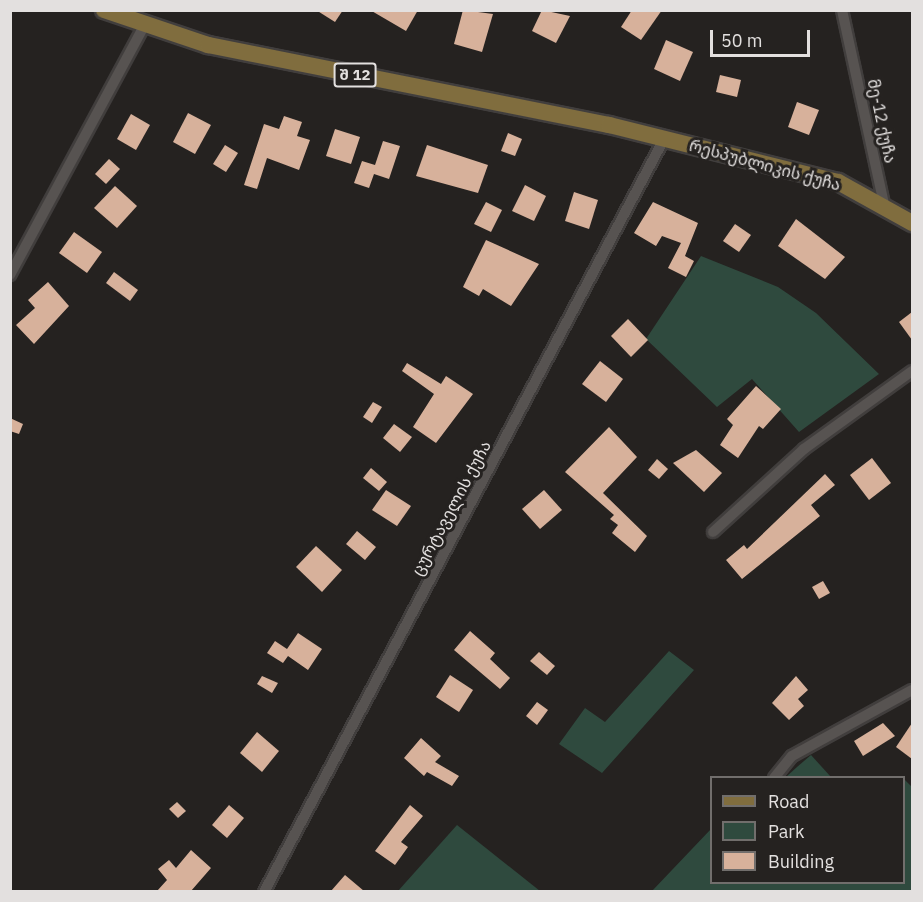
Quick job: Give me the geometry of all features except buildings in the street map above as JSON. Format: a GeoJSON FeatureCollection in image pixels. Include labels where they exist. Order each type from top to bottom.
{"type":"FeatureCollection","features":[{"type":"Feature","properties":{"kind":"main road","name":"შ 12"},"geometry":{"type":"LineString","coordinates":[[104,10],[145,24]]}},
{"type":"Feature","properties":{"kind":"main road","name":"რესპუბლიკის ქუჩა"},"geometry":{"type":"LineString","coordinates":[[145,24],[208,45],[609,125],[838,182],[885,204],[912,223]]}},
{"type":"Feature","properties":{"kind":"street","name":"მე-12 ქუჩა"},"geometry":{"type":"LineString","coordinates":[[842,10],[885,204]]}},
{"type":"Feature","properties":{"kind":"street"},"geometry":{"type":"LineString","coordinates":[[10,275],[145,24]]}},
{"type":"Feature","properties":{"kind":"street","name":"ცურტაველის ქუჩა"},"geometry":{"type":"LineString","coordinates":[[264,891],[664,139]]}},
{"type":"Feature","properties":{"kind":"street"},"geometry":{"type":"LineString","coordinates":[[713,532],[804,449],[912,371]]}},
{"type":"Feature","properties":{"kind":"street"},"geometry":{"type":"LineString","coordinates":[[775,776],[792,756],[912,690]]}},
{"type":"Feature","properties":{"kind":"green space"},"geometry":{"type":"Polygon","coordinates":[[[701,256],[778,287],[816,313],[879,374],[799,432],[752,379],[717,407],[646,339],[701,256]]]}},
{"type":"Feature","properties":{"kind":"green space"},"geometry":{"type":"Polygon","coordinates":[[[669,651],[694,670],[602,773],[559,744],[585,708],[605,722],[669,651]]]}},
{"type":"Feature","properties":{"kind":"green space"},"geometry":{"type":"Polygon","coordinates":[[[811,755],[830,776],[787,776],[811,755]]]}},
{"type":"Feature","properties":{"kind":"green space"},"geometry":{"type":"Polygon","coordinates":[[[905,780],[912,787],[912,891],[652,891],[710,830],[710,884],[905,884],[905,780]]]}},
{"type":"Feature","properties":{"kind":"green space"},"geometry":{"type":"Polygon","coordinates":[[[457,825],[540,891],[398,891],[457,825]]]}}]}
